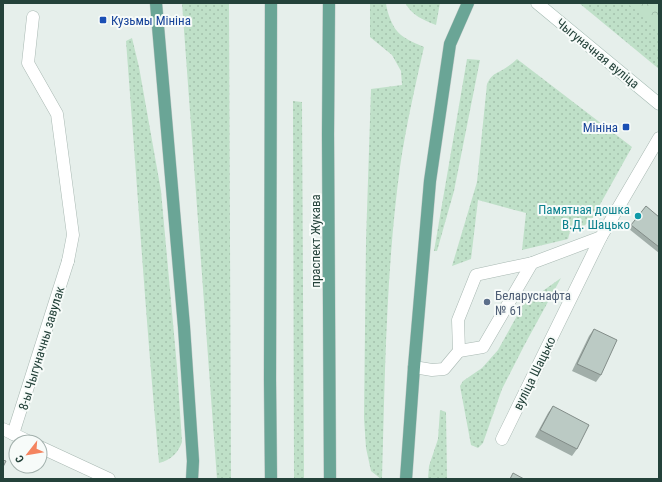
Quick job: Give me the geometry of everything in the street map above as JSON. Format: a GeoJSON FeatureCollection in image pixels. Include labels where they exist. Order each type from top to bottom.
{"type":"FeatureCollection","features":[{"type":"Feature","properties":{"kind":"main road"},"geometry":{"type":"LineString","coordinates":[[156,3],[184,327],[193,461],[192,479]]}},
{"type":"Feature","properties":{"kind":"main road"},"geometry":{"type":"LineString","coordinates":[[271,479],[270,365],[272,3]]}},
{"type":"Feature","properties":{"kind":"main road","name":"праспект Жукава"},"geometry":{"type":"LineString","coordinates":[[329,3],[328,134],[330,479]]}},
{"type":"Feature","properties":{"kind":"main road"},"geometry":{"type":"LineString","coordinates":[[406,479],[430,181],[450,44],[468,3]]}},
{"type":"Feature","properties":{"kind":"street","name":"Чыгуначная вуліца"},"geometry":{"type":"LineString","coordinates":[[537,3],[659,104]]}},
{"type":"Feature","properties":{"kind":"street","name":"8-ы Чыгуначны завулак"},"geometry":{"type":"LineString","coordinates":[[8,432],[68,261],[73,236],[57,114],[28,63],[33,17]]}},
{"type":"Feature","properties":{"kind":"street","name":"вуліца Шацько"},"geometry":{"type":"LineString","coordinates":[[502,439],[601,237],[659,138]]}},
{"type":"Feature","properties":{"kind":"street"},"geometry":{"type":"LineString","coordinates":[[458,352],[458,320],[476,275],[532,263],[601,237]]}},
{"type":"Feature","properties":{"kind":"street"},"geometry":{"type":"LineString","coordinates":[[414,367],[432,370],[444,369],[458,352],[483,347],[532,263]]}},
{"type":"Feature","properties":{"kind":"street"},"geometry":{"type":"LineString","coordinates":[[48,451],[109,479]]}},
{"type":"Feature","properties":{"kind":"green space"},"geometry":{"type":"Polygon","coordinates":[[[182,3],[229,3],[231,479],[217,479],[182,3]]]}},
{"type":"Feature","properties":{"kind":"green space"},"geometry":{"type":"Polygon","coordinates":[[[370,3],[386,3],[395,29],[406,39],[424,47],[405,137],[395,206],[385,362],[382,479],[371,471],[366,448],[364,418],[366,241],[371,89],[402,85],[401,71],[392,55],[370,37],[370,3]]]}},
{"type":"Feature","properties":{"kind":"green space"},"geometry":{"type":"Polygon","coordinates":[[[405,3],[440,3],[436,25],[415,15],[405,3]]]}},
{"type":"Feature","properties":{"kind":"green space"},"geometry":{"type":"Polygon","coordinates":[[[579,3],[659,3],[659,69],[579,3]]]}},
{"type":"Feature","properties":{"kind":"green space"},"geometry":{"type":"Polygon","coordinates":[[[627,3],[659,3],[659,29],[627,3]]]}},
{"type":"Feature","properties":{"kind":"green space"},"geometry":{"type":"Polygon","coordinates":[[[132,38],[139,67],[161,191],[177,367],[182,442],[174,456],[159,463],[126,41],[132,38]]]}},
{"type":"Feature","properties":{"kind":"green space"},"geometry":{"type":"Polygon","coordinates":[[[467,59],[480,60],[454,191],[437,251],[434,251],[467,59]]]}},
{"type":"Feature","properties":{"kind":"green space"},"geometry":{"type":"Polygon","coordinates":[[[517,59],[632,147],[592,219],[585,225],[570,231],[568,239],[522,250],[526,213],[478,200],[471,259],[452,266],[477,182],[487,84],[493,75],[517,59]]]}},
{"type":"Feature","properties":{"kind":"green space"},"geometry":{"type":"Polygon","coordinates":[[[293,101],[302,102],[304,479],[294,479],[293,101]]]}},
{"type":"Feature","properties":{"kind":"green space"},"geometry":{"type":"Polygon","coordinates":[[[561,278],[502,389],[483,443],[478,448],[471,445],[460,386],[463,381],[482,368],[498,350],[523,305],[561,278]]]}},
{"type":"Feature","properties":{"kind":"green space"},"geometry":{"type":"Polygon","coordinates":[[[440,410],[446,412],[447,479],[428,479],[429,466],[438,439],[440,410]]]}},
{"type":"Feature","properties":{"kind":"building"},"geometry":{"type":"Polygon","coordinates":[[[646,206],[659,217],[659,247],[631,225],[646,206]]]}},
{"type":"Feature","properties":{"kind":"building"},"geometry":{"type":"Polygon","coordinates":[[[594,329],[617,340],[601,375],[577,364],[594,329]]]}},
{"type":"Feature","properties":{"kind":"building"},"geometry":{"type":"Polygon","coordinates":[[[553,406],[589,425],[577,449],[540,430],[553,406]]]}},
{"type":"Feature","properties":{"kind":"building"},"geometry":{"type":"Polygon","coordinates":[[[3,460],[6,461],[3,467],[3,460]]]}},
{"type":"Feature","properties":{"kind":"building"},"geometry":{"type":"Polygon","coordinates":[[[513,473],[524,479],[510,479],[513,473]]]}},
{"type":"Feature","properties":{"kind":"place","name":"Кузьмы Мініна"},"geometry":{"type":"Point","coordinates":[103,20]}},
{"type":"Feature","properties":{"kind":"place","name":"Мініна"},"geometry":{"type":"Point","coordinates":[626,127]}},
{"type":"Feature","properties":{"kind":"place","name":"Памятная дошка В.Д. Шацько"},"geometry":{"type":"Point","coordinates":[638,216]}},
{"type":"Feature","properties":{"kind":"place","name":"Беларуснафта № 61"},"geometry":{"type":"Point","coordinates":[487,302]}}]}
